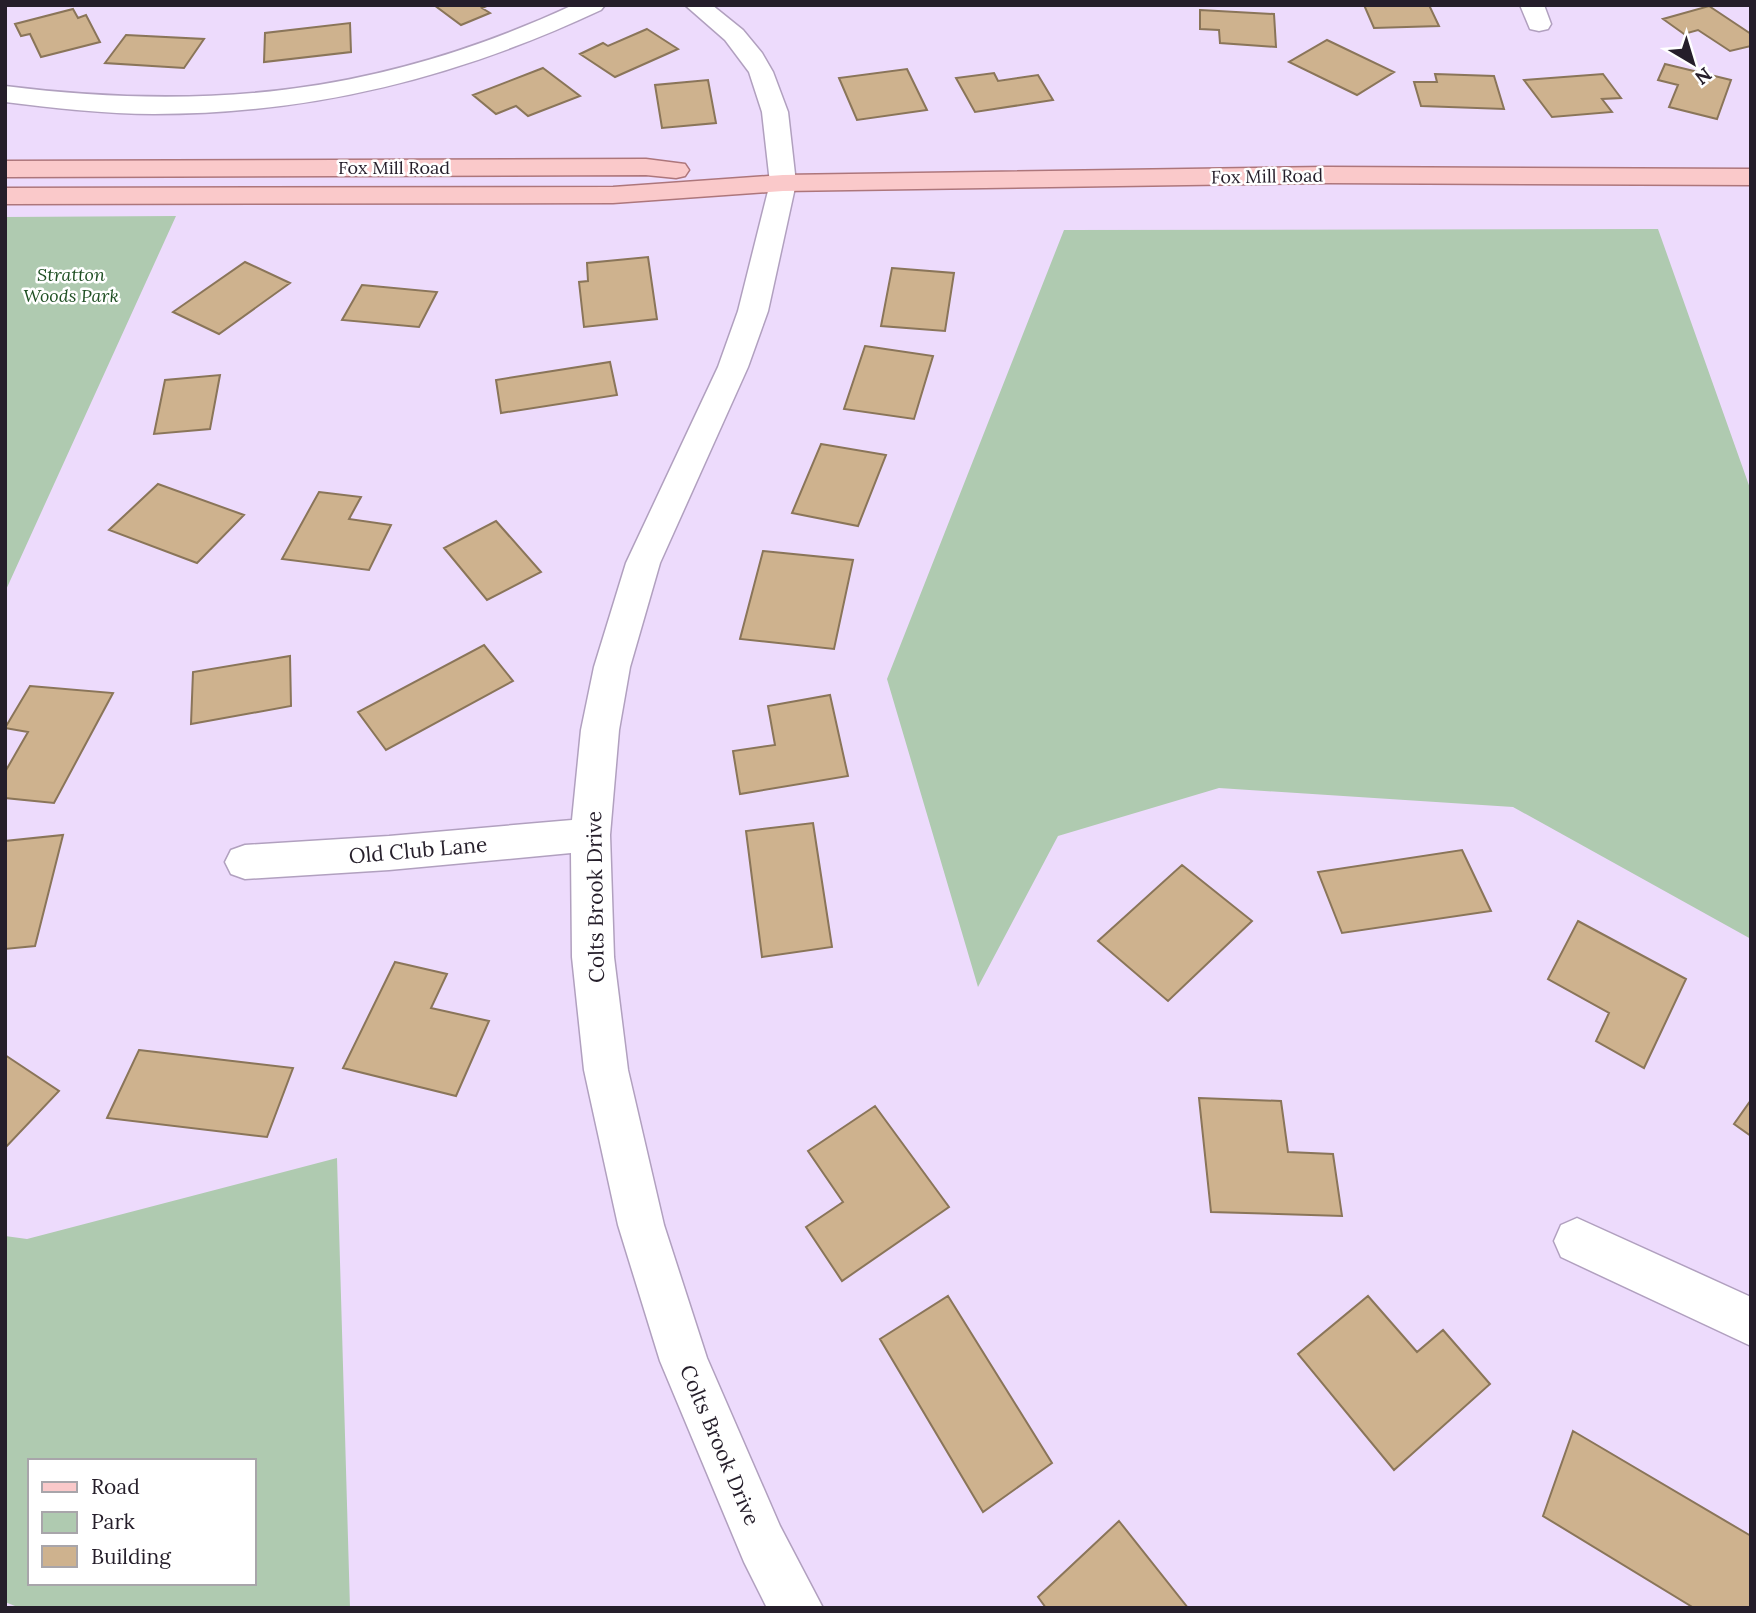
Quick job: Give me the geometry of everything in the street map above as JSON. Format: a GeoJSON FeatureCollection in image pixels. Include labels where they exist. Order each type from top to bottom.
{"type":"FeatureCollection","features":[{"type":"Feature","properties":{"kind":"main road","name":"Fox Mill Road"},"geometry":{"type":"LineString","coordinates":[[5,169],[646,167],[783,183]]}},
{"type":"Feature","properties":{"kind":"main road","name":"Fox Mill Road"},"geometry":{"type":"LineString","coordinates":[[5,196],[613,195],[783,183],[1378,175],[1751,177]]}},
{"type":"Feature","properties":{"kind":"street"},"geometry":{"type":"LineString","coordinates":[[5,94],[58,103],[196,107],[345,89],[470,57],[556,24],[593,5]]}},
{"type":"Feature","properties":{"kind":"street","name":"Colts Brook Drive"},"geometry":{"type":"LineString","coordinates":[[697,5],[734,35],[750,53],[761,72],[775,112],[783,183],[753,311],[733,367],[643,563],[612,667],[600,730],[590,835],[593,957],[606,1070],[640,1225],[684,1361],[762,1544],[796,1608]]}},
{"type":"Feature","properties":{"kind":"street","name":"Old Club Lane"},"geometry":{"type":"LineString","coordinates":[[245,862],[389,853],[590,835]]}},
{"type":"Feature","properties":{"kind":"street"},"geometry":{"type":"LineString","coordinates":[[1577,1241],[1751,1322]]}},
{"type":"Feature","properties":{"kind":"green space","name":"Stratton Woods Park"},"geometry":{"type":"Polygon","coordinates":[[[176,216],[5,592],[5,217],[176,216]]]}},
{"type":"Feature","properties":{"kind":"green space"},"geometry":{"type":"Polygon","coordinates":[[[1658,229],[1751,491],[1751,939],[1513,807],[1219,788],[1058,836],[978,987],[887,679],[1064,230],[1658,229]]]}},
{"type":"Feature","properties":{"kind":"green space"},"geometry":{"type":"Polygon","coordinates":[[[337,1158],[350,1608],[20,1608],[5,1602],[5,1236],[27,1239],[337,1158]]]}},
{"type":"Feature","properties":{"kind":"building"},"geometry":{"type":"Polygon","coordinates":[[[434,5],[489,5],[482,8],[490,13],[461,25],[434,5]]]}},
{"type":"Feature","properties":{"kind":"building"},"geometry":{"type":"Polygon","coordinates":[[[1364,5],[1429,5],[1439,26],[1374,28],[1364,5]]]}},
{"type":"Feature","properties":{"kind":"building"},"geometry":{"type":"Polygon","coordinates":[[[1709,6],[1751,34],[1751,46],[1730,51],[1698,30],[1684,34],[1663,19],[1709,6]]]}},
{"type":"Feature","properties":{"kind":"building"},"geometry":{"type":"Polygon","coordinates":[[[73,9],[78,18],[86,15],[100,42],[41,57],[30,34],[21,36],[15,24],[73,9]]]}},
{"type":"Feature","properties":{"kind":"building"},"geometry":{"type":"Polygon","coordinates":[[[1200,10],[1274,14],[1276,47],[1220,43],[1219,30],[1200,29],[1200,10]]]}},
{"type":"Feature","properties":{"kind":"building"},"geometry":{"type":"Polygon","coordinates":[[[350,23],[351,52],[264,62],[265,33],[350,23]]]}},
{"type":"Feature","properties":{"kind":"building"},"geometry":{"type":"Polygon","coordinates":[[[647,29],[678,49],[615,77],[580,54],[603,43],[608,46],[647,29]]]}},
{"type":"Feature","properties":{"kind":"building"},"geometry":{"type":"Polygon","coordinates":[[[126,35],[204,39],[184,68],[105,63],[126,35]]]}},
{"type":"Feature","properties":{"kind":"building"},"geometry":{"type":"Polygon","coordinates":[[[1327,40],[1394,72],[1357,95],[1289,62],[1327,40]]]}},
{"type":"Feature","properties":{"kind":"building"},"geometry":{"type":"Polygon","coordinates":[[[1665,64],[1731,80],[1717,119],[1669,107],[1678,85],[1658,80],[1665,64]]]}},
{"type":"Feature","properties":{"kind":"building"},"geometry":{"type":"Polygon","coordinates":[[[543,68],[580,96],[528,116],[516,106],[496,114],[473,95],[543,68]]]}},
{"type":"Feature","properties":{"kind":"building"},"geometry":{"type":"Polygon","coordinates":[[[907,69],[927,110],[857,120],[839,78],[907,69]]]}},
{"type":"Feature","properties":{"kind":"building"},"geometry":{"type":"Polygon","coordinates":[[[994,73],[998,81],[1038,75],[1053,100],[975,112],[956,78],[994,73]]]}},
{"type":"Feature","properties":{"kind":"building"},"geometry":{"type":"Polygon","coordinates":[[[1435,74],[1494,76],[1504,109],[1421,106],[1414,82],[1437,82],[1435,74]]]}},
{"type":"Feature","properties":{"kind":"building"},"geometry":{"type":"Polygon","coordinates":[[[1603,74],[1621,98],[1602,99],[1612,112],[1552,117],[1524,80],[1603,74]]]}},
{"type":"Feature","properties":{"kind":"building"},"geometry":{"type":"Polygon","coordinates":[[[708,80],[716,123],[662,128],[655,85],[708,80]]]}},
{"type":"Feature","properties":{"kind":"building"},"geometry":{"type":"Polygon","coordinates":[[[648,257],[657,319],[584,327],[579,282],[588,281],[587,263],[648,257]]]}},
{"type":"Feature","properties":{"kind":"building"},"geometry":{"type":"Polygon","coordinates":[[[245,262],[290,283],[219,334],[173,312],[245,262]]]}},
{"type":"Feature","properties":{"kind":"building"},"geometry":{"type":"Polygon","coordinates":[[[892,268],[954,273],[945,331],[881,326],[892,268]]]}},
{"type":"Feature","properties":{"kind":"building"},"geometry":{"type":"Polygon","coordinates":[[[362,285],[437,292],[419,327],[342,320],[362,285]]]}},
{"type":"Feature","properties":{"kind":"building"},"geometry":{"type":"Polygon","coordinates":[[[865,346],[933,356],[914,419],[844,409],[865,346]]]}},
{"type":"Feature","properties":{"kind":"building"},"geometry":{"type":"Polygon","coordinates":[[[610,362],[617,395],[501,413],[496,380],[610,362]]]}},
{"type":"Feature","properties":{"kind":"building"},"geometry":{"type":"Polygon","coordinates":[[[220,375],[210,429],[154,434],[165,380],[220,375]]]}},
{"type":"Feature","properties":{"kind":"building"},"geometry":{"type":"Polygon","coordinates":[[[821,444],[886,455],[858,526],[792,513],[821,444]]]}},
{"type":"Feature","properties":{"kind":"building"},"geometry":{"type":"Polygon","coordinates":[[[158,484],[244,515],[197,563],[109,530],[158,484]]]}},
{"type":"Feature","properties":{"kind":"building"},"geometry":{"type":"Polygon","coordinates":[[[319,492],[361,497],[349,519],[391,525],[369,570],[282,559],[319,492]]]}},
{"type":"Feature","properties":{"kind":"building"},"geometry":{"type":"Polygon","coordinates":[[[496,521],[541,572],[487,600],[444,548],[496,521]]]}},
{"type":"Feature","properties":{"kind":"building"},"geometry":{"type":"Polygon","coordinates":[[[763,551],[853,560],[834,649],[740,639],[763,551]]]}},
{"type":"Feature","properties":{"kind":"building"},"geometry":{"type":"Polygon","coordinates":[[[484,645],[513,681],[386,750],[358,712],[484,645]]]}},
{"type":"Feature","properties":{"kind":"building"},"geometry":{"type":"Polygon","coordinates":[[[290,656],[291,706],[191,724],[193,672],[290,656]]]}},
{"type":"Feature","properties":{"kind":"building"},"geometry":{"type":"Polygon","coordinates":[[[30,686],[113,693],[54,803],[5,798],[5,772],[28,732],[5,728],[30,686]]]}},
{"type":"Feature","properties":{"kind":"building"},"geometry":{"type":"Polygon","coordinates":[[[830,695],[848,776],[740,794],[733,751],[775,745],[768,706],[830,695]]]}},
{"type":"Feature","properties":{"kind":"building"},"geometry":{"type":"Polygon","coordinates":[[[813,823],[832,947],[762,957],[746,831],[813,823]]]}},
{"type":"Feature","properties":{"kind":"building"},"geometry":{"type":"Polygon","coordinates":[[[63,835],[35,946],[5,949],[5,841],[63,835]]]}},
{"type":"Feature","properties":{"kind":"building"},"geometry":{"type":"Polygon","coordinates":[[[1462,850],[1491,911],[1342,933],[1318,872],[1462,850]]]}},
{"type":"Feature","properties":{"kind":"building"},"geometry":{"type":"Polygon","coordinates":[[[1182,865],[1252,921],[1168,1001],[1098,941],[1182,865]]]}},
{"type":"Feature","properties":{"kind":"building"},"geometry":{"type":"Polygon","coordinates":[[[1578,921],[1686,979],[1644,1068],[1596,1041],[1609,1013],[1548,979],[1578,921]]]}},
{"type":"Feature","properties":{"kind":"building"},"geometry":{"type":"Polygon","coordinates":[[[395,962],[447,974],[431,1008],[489,1021],[456,1096],[343,1068],[395,962]]]}},
{"type":"Feature","properties":{"kind":"building"},"geometry":{"type":"Polygon","coordinates":[[[139,1050],[293,1068],[267,1137],[107,1118],[139,1050]]]}},
{"type":"Feature","properties":{"kind":"building"},"geometry":{"type":"Polygon","coordinates":[[[5,1055],[59,1091],[5,1148],[5,1055]]]}},
{"type":"Feature","properties":{"kind":"building"},"geometry":{"type":"Polygon","coordinates":[[[1199,1098],[1281,1101],[1288,1152],[1333,1154],[1342,1216],[1211,1212],[1199,1098]]]}},
{"type":"Feature","properties":{"kind":"building"},"geometry":{"type":"Polygon","coordinates":[[[1751,1100],[1751,1136],[1734,1124],[1751,1100]]]}},
{"type":"Feature","properties":{"kind":"building"},"geometry":{"type":"Polygon","coordinates":[[[875,1106],[949,1207],[842,1281],[806,1227],[843,1202],[808,1151],[875,1106]]]}},
{"type":"Feature","properties":{"kind":"building"},"geometry":{"type":"Polygon","coordinates":[[[948,1296],[1052,1463],[983,1512],[880,1339],[948,1296]]]}},
{"type":"Feature","properties":{"kind":"building"},"geometry":{"type":"Polygon","coordinates":[[[1368,1296],[1417,1352],[1443,1330],[1490,1384],[1394,1470],[1298,1354],[1368,1296]]]}},
{"type":"Feature","properties":{"kind":"building"},"geometry":{"type":"Polygon","coordinates":[[[1573,1431],[1751,1536],[1751,1608],[1694,1608],[1543,1516],[1573,1431]]]}},
{"type":"Feature","properties":{"kind":"building"},"geometry":{"type":"Polygon","coordinates":[[[1119,1521],[1188,1608],[1046,1608],[1038,1597],[1119,1521]]]}}]}
